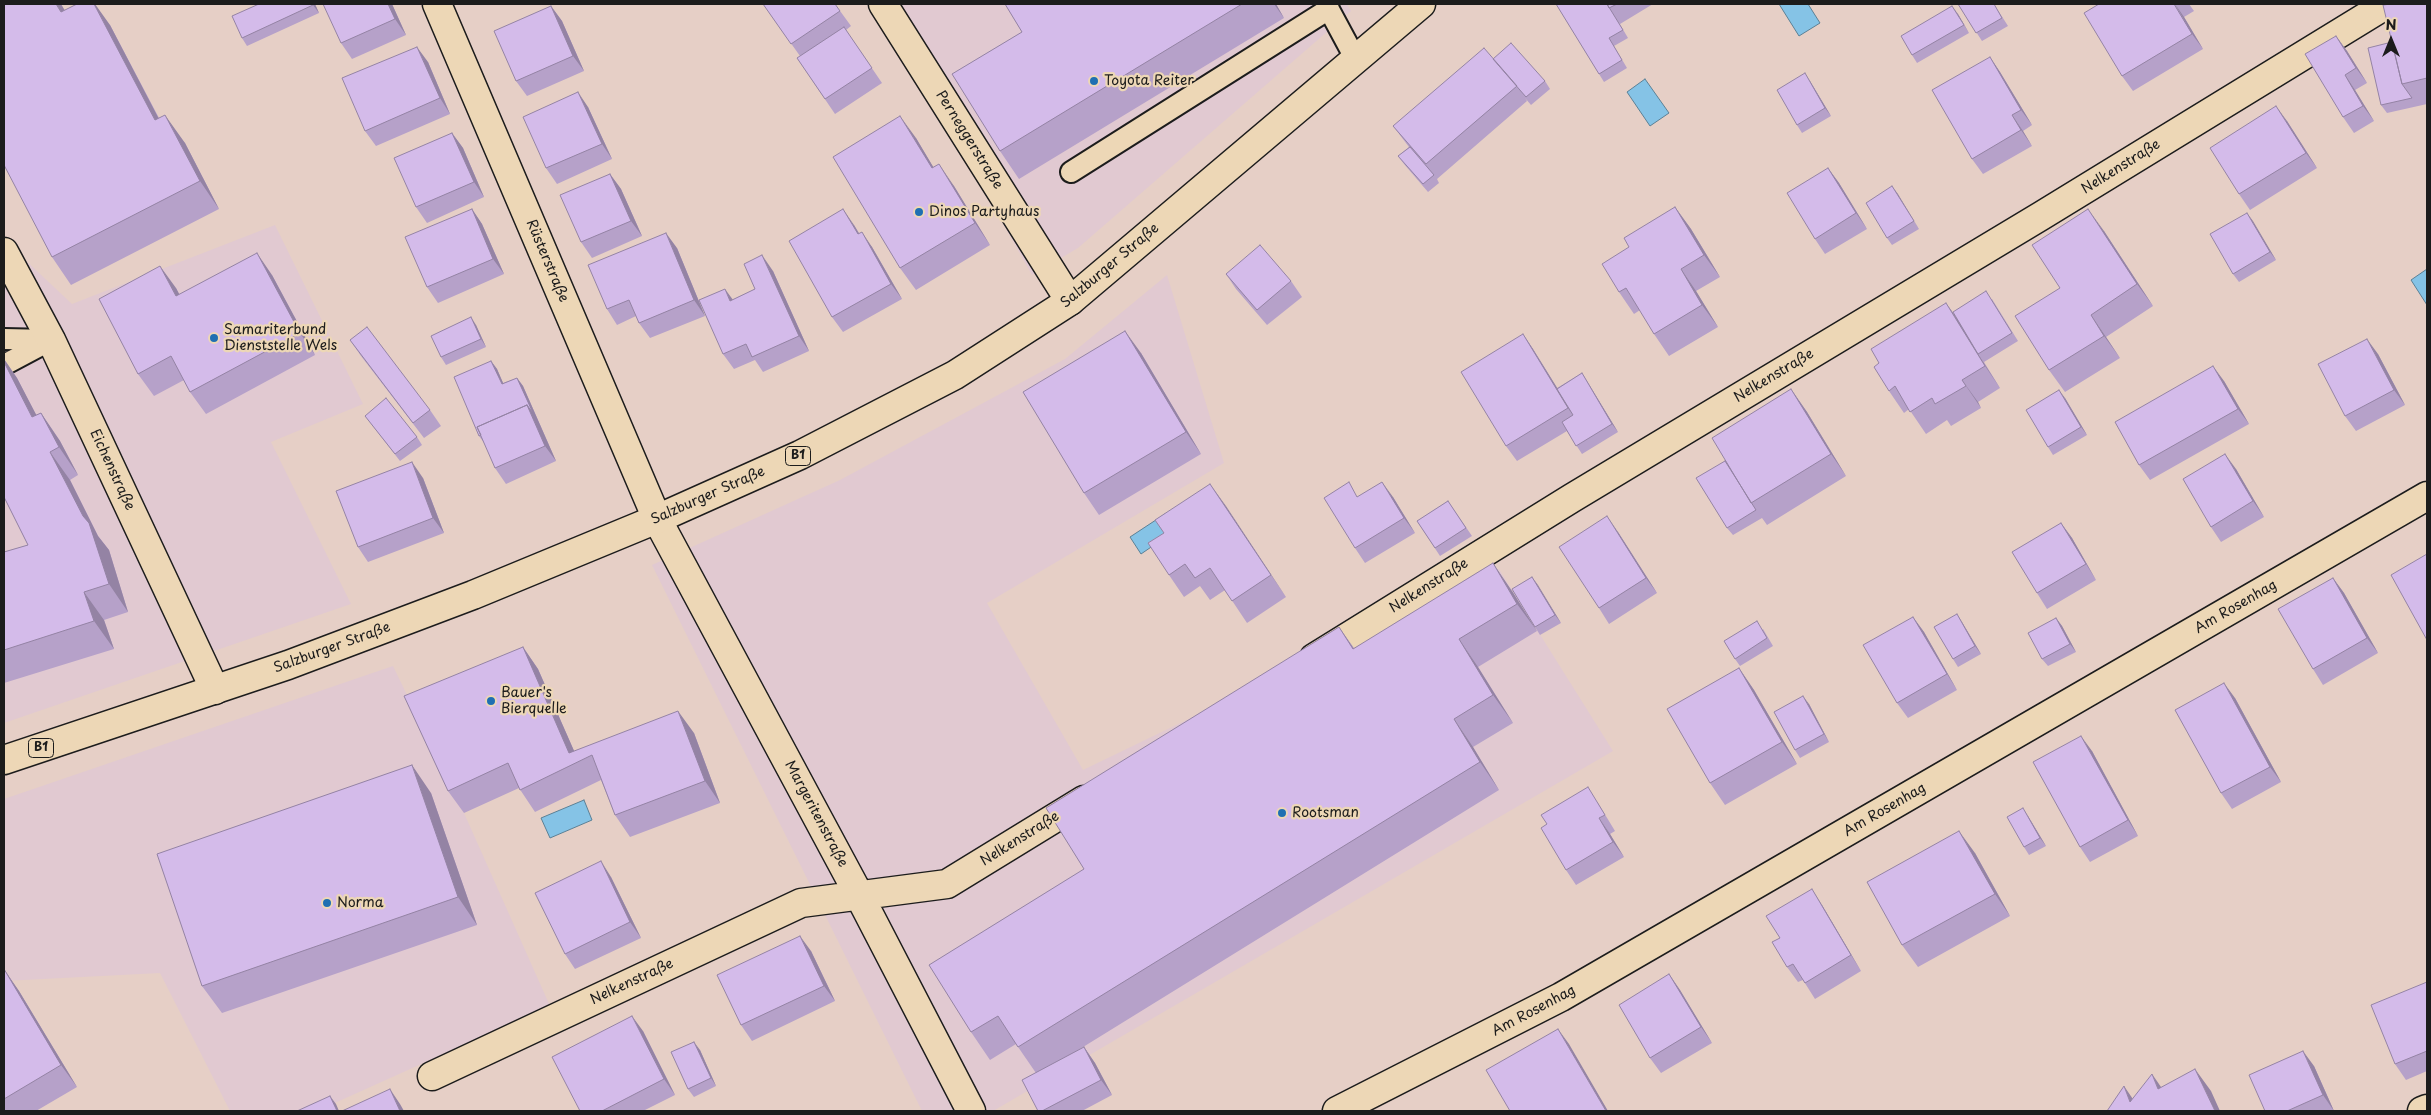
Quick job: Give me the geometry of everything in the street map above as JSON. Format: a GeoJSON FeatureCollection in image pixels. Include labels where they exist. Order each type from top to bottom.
{"type":"FeatureCollection","features":[{"type":"Feature","properties":{"kind":"street","name":"Rüsterstraße"},"geometry":{"type":"LineString","coordinates":[[437,4],[657,519]]}},
{"type":"Feature","properties":{"kind":"street","name":"Perneggerstraße"},"geometry":{"type":"LineString","coordinates":[[883,4],[1070,301]]}},
{"type":"Feature","properties":{"kind":"street","name":"Salzburger Straße"},"geometry":{"type":"LineString","coordinates":[[4,760],[215,690],[473,595],[657,519],[800,455],[955,375],[1070,301],[1354,58],[1421,4]]}},
{"type":"Feature","properties":{"kind":"street","name":"Nelkenstraße"},"geometry":{"type":"LineString","coordinates":[[1296,668],[1572,498],[2387,4]]}},
{"type":"Feature","properties":{"kind":"street","name":"Eichenstraße"},"geometry":{"type":"LineString","coordinates":[[4,252],[51,340],[215,690]]}},
{"type":"Feature","properties":{"kind":"street","name":"Am Rosenhag"},"geometry":{"type":"LineString","coordinates":[[1337,1111],[1561,997],[2427,496]]}},
{"type":"Feature","properties":{"kind":"street","name":"Margeritenstraße"},"geometry":{"type":"LineString","coordinates":[[657,519],[859,895],[971,1111]]}},
{"type":"Feature","properties":{"kind":"street","name":"Nelkenstraße"},"geometry":{"type":"LineString","coordinates":[[432,1076],[801,903],[947,884],[1109,784]]}},
{"type":"Feature","properties":{"kind":"street"},"geometry":{"type":"LineString","coordinates":[[2422,1111],[2427,1109]]}},
{"type":"Feature","properties":{"kind":"lane"},"geometry":{"type":"LineString","coordinates":[[1071,172],[1328,6],[1354,58]]}},
{"type":"Feature","properties":{"kind":"lane"},"geometry":{"type":"LineString","coordinates":[[4,339],[51,340]]}},
{"type":"Feature","properties":{"kind":"lane"},"geometry":{"type":"LineString","coordinates":[[4,365],[51,340]]}},
{"type":"Feature","properties":{"kind":"shaded area"},"geometry":{"type":"Polygon","coordinates":[[[879,4],[1347,4],[1351,11],[1078,248],[1032,275],[879,4]]]}},
{"type":"Feature","properties":{"kind":"shaded area"},"geometry":{"type":"Polygon","coordinates":[[[275,225],[363,404],[271,442],[351,604],[4,723],[4,240],[72,304],[275,225]]]}},
{"type":"Feature","properties":{"kind":"shaded area"},"geometry":{"type":"Polygon","coordinates":[[[1167,275],[1224,463],[987,603],[1083,770],[1499,569],[1613,751],[993,1111],[922,1111],[652,565],[840,480],[1065,359],[1167,275]]]}},
{"type":"Feature","properties":{"kind":"shaded area"},"geometry":{"type":"Polygon","coordinates":[[[393,666],[464,813],[550,1006],[317,1111],[230,1111],[160,973],[4,981],[4,799],[393,666]]]}},
{"type":"Feature","properties":{"kind":"water"},"geometry":{"type":"Polygon","coordinates":[[[1779,4],[1808,4],[1820,23],[1799,36],[1779,4]]]}},
{"type":"Feature","properties":{"kind":"water"},"geometry":{"type":"Polygon","coordinates":[[[1645,79],[1669,113],[1650,126],[1627,92],[1645,79]]]}},
{"type":"Feature","properties":{"kind":"water"},"geometry":{"type":"Polygon","coordinates":[[[2427,269],[2427,305],[2411,280],[2427,269]]]}},
{"type":"Feature","properties":{"kind":"water"},"geometry":{"type":"Polygon","coordinates":[[[1165,514],[1176,530],[1141,554],[1130,537],[1165,514]]]}},
{"type":"Feature","properties":{"kind":"water"},"geometry":{"type":"Polygon","coordinates":[[[584,800],[592,820],[550,838],[541,818],[584,800]]]}},
{"type":"Feature","properties":{"kind":"building"},"geometry":{"type":"Polygon","coordinates":[[[4,4],[56,4],[61,12],[77,4],[94,4],[155,120],[165,115],[200,181],[52,257],[4,165],[4,4]]]}},
{"type":"Feature","properties":{"kind":"building"},"geometry":{"type":"Polygon","coordinates":[[[259,4],[313,5],[242,38],[232,16],[259,4]]]}},
{"type":"Feature","properties":{"kind":"building"},"geometry":{"type":"Polygon","coordinates":[[[323,4],[388,4],[395,19],[341,43],[323,4]]]}},
{"type":"Feature","properties":{"kind":"building"},"geometry":{"type":"Polygon","coordinates":[[[763,4],[835,4],[840,11],[791,44],[763,4]]]}},
{"type":"Feature","properties":{"kind":"building","name":"Toyota Reiter"},"geometry":{"type":"Polygon","coordinates":[[[1005,4],[1242,4],[1000,151],[952,74],[1022,32],[1005,4]]]}},
{"type":"Feature","properties":{"kind":"building"},"geometry":{"type":"Polygon","coordinates":[[[1556,4],[1607,4],[1623,30],[1609,38],[1622,60],[1599,74],[1556,4]]]}},
{"type":"Feature","properties":{"kind":"building"},"geometry":{"type":"Polygon","coordinates":[[[1607,4],[1617,4],[1609,8],[1607,4]]]}},
{"type":"Feature","properties":{"kind":"building"},"geometry":{"type":"Polygon","coordinates":[[[1958,4],[1994,4],[2002,18],[1976,33],[1958,4]]]}},
{"type":"Feature","properties":{"kind":"building"},"geometry":{"type":"Polygon","coordinates":[[[2099,4],[2174,4],[2192,34],[2122,76],[2084,13],[2099,4]]]}},
{"type":"Feature","properties":{"kind":"building"},"geometry":{"type":"Polygon","coordinates":[[[2427,4],[2427,78],[2402,84],[2383,5],[2427,4]]]}},
{"type":"Feature","properties":{"kind":"building"},"geometry":{"type":"Polygon","coordinates":[[[551,6],[573,56],[516,81],[494,31],[551,6]]]}},
{"type":"Feature","properties":{"kind":"building"},"geometry":{"type":"Polygon","coordinates":[[[1952,6],[1964,25],[1912,55],[1901,36],[1952,6]]]}},
{"type":"Feature","properties":{"kind":"building"},"geometry":{"type":"Polygon","coordinates":[[[844,27],[872,68],[825,99],[797,58],[844,27]]]}},
{"type":"Feature","properties":{"kind":"building"},"geometry":{"type":"Polygon","coordinates":[[[2336,36],[2356,68],[2345,75],[2363,106],[2343,117],[2305,54],[2336,36]]]}},
{"type":"Feature","properties":{"kind":"building"},"geometry":{"type":"Polygon","coordinates":[[[2392,42],[2402,84],[2412,98],[2381,105],[2368,48],[2392,42]]]}},
{"type":"Feature","properties":{"kind":"building"},"geometry":{"type":"Polygon","coordinates":[[[1511,43],[1545,81],[1526,97],[1493,59],[1511,43]]]}},
{"type":"Feature","properties":{"kind":"building"},"geometry":{"type":"Polygon","coordinates":[[[417,47],[440,98],[365,131],[342,78],[417,47]]]}},
{"type":"Feature","properties":{"kind":"building"},"geometry":{"type":"Polygon","coordinates":[[[1484,48],[1517,86],[1426,164],[1393,126],[1484,48]]]}},
{"type":"Feature","properties":{"kind":"building"},"geometry":{"type":"Polygon","coordinates":[[[1990,57],[2021,110],[2012,115],[2021,130],[1972,159],[1932,90],[1990,57]]]}},
{"type":"Feature","properties":{"kind":"building"},"geometry":{"type":"Polygon","coordinates":[[[1805,73],[1825,108],[1797,125],[1777,90],[1805,73]]]}},
{"type":"Feature","properties":{"kind":"building"},"geometry":{"type":"Polygon","coordinates":[[[578,92],[602,144],[546,168],[523,117],[578,92]]]}},
{"type":"Feature","properties":{"kind":"building"},"geometry":{"type":"Polygon","coordinates":[[[2276,106],[2306,153],[2239,194],[2210,148],[2276,106]]]}},
{"type":"Feature","properties":{"kind":"building"},"geometry":{"type":"Polygon","coordinates":[[[900,116],[932,168],[939,164],[975,223],[900,268],[833,157],[900,116]]]}},
{"type":"Feature","properties":{"kind":"building"},"geometry":{"type":"Polygon","coordinates":[[[452,133],[474,182],[416,207],[394,158],[452,133]]]}},
{"type":"Feature","properties":{"kind":"building"},"geometry":{"type":"Polygon","coordinates":[[[1410,147],[1434,175],[1423,184],[1398,156],[1410,147]]]}},
{"type":"Feature","properties":{"kind":"building"},"geometry":{"type":"Polygon","coordinates":[[[1828,168],[1856,213],[1815,239],[1787,193],[1828,168]]]}},
{"type":"Feature","properties":{"kind":"building"},"geometry":{"type":"Polygon","coordinates":[[[610,174],[631,221],[581,242],[560,195],[610,174]]]}},
{"type":"Feature","properties":{"kind":"building"},"geometry":{"type":"Polygon","coordinates":[[[1892,186],[1914,221],[1887,238],[1866,203],[1892,186]]]}},
{"type":"Feature","properties":{"kind":"building"},"geometry":{"type":"Polygon","coordinates":[[[1675,207],[1704,255],[1681,269],[1702,305],[1654,334],[1626,288],[1619,292],[1602,264],[1629,247],[1624,238],[1675,207]]]}},
{"type":"Feature","properties":{"kind":"building"},"geometry":{"type":"Polygon","coordinates":[[[472,209],[493,259],[427,287],[405,237],[472,209]]]}},
{"type":"Feature","properties":{"kind":"building"},"geometry":{"type":"Polygon","coordinates":[[[843,209],[858,234],[862,232],[891,284],[832,317],[789,241],[843,209]]]}},
{"type":"Feature","properties":{"kind":"building"},"geometry":{"type":"Polygon","coordinates":[[[2088,209],[2137,284],[2091,315],[2104,336],[2049,370],[2015,316],[2060,288],[2032,245],[2088,209]]]}},
{"type":"Feature","properties":{"kind":"building"},"geometry":{"type":"Polygon","coordinates":[[[2247,213],[2270,252],[2233,274],[2210,234],[2247,213]]]}},
{"type":"Feature","properties":{"kind":"building"},"geometry":{"type":"Polygon","coordinates":[[[666,233],[694,300],[639,323],[629,300],[607,309],[588,265],[666,233]]]}},
{"type":"Feature","properties":{"kind":"building"},"geometry":{"type":"Polygon","coordinates":[[[1260,245],[1291,281],[1257,310],[1226,274],[1260,245]]]}},
{"type":"Feature","properties":{"kind":"building","name":"Samariterbund Dienststelle Wels"},"geometry":{"type":"Polygon","coordinates":[[[257,253],[300,333],[190,392],[171,356],[138,374],[99,299],[160,266],[176,296],[257,253]]]}},
{"type":"Feature","properties":{"kind":"building"},"geometry":{"type":"Polygon","coordinates":[[[762,255],[799,336],[752,357],[746,344],[723,354],[699,300],[725,289],[730,301],[755,289],[744,264],[762,255]]]}},
{"type":"Feature","properties":{"kind":"building"},"geometry":{"type":"Polygon","coordinates":[[[1986,291],[2012,333],[1978,354],[1953,312],[1986,291]]]}},
{"type":"Feature","properties":{"kind":"building"},"geometry":{"type":"Polygon","coordinates":[[[1946,303],[1985,366],[1962,380],[1966,386],[1935,404],[1932,398],[1910,412],[1895,386],[1889,391],[1874,367],[1879,363],[1871,349],[1946,303]]]}},
{"type":"Feature","properties":{"kind":"building"},"geometry":{"type":"Polygon","coordinates":[[[471,317],[481,339],[441,357],[431,336],[471,317]]]}},
{"type":"Feature","properties":{"kind":"building"},"geometry":{"type":"Polygon","coordinates":[[[367,327],[430,410],[413,423],[350,340],[367,327]]]}},
{"type":"Feature","properties":{"kind":"building"},"geometry":{"type":"Polygon","coordinates":[[[1125,331],[1186,432],[1084,493],[1023,392],[1125,331]]]}},
{"type":"Feature","properties":{"kind":"building"},"geometry":{"type":"Polygon","coordinates":[[[1523,334],[1568,408],[1506,446],[1461,372],[1523,334]]]}},
{"type":"Feature","properties":{"kind":"building"},"geometry":{"type":"Polygon","coordinates":[[[2367,339],[2394,390],[2345,416],[2318,364],[2367,339]]]}},
{"type":"Feature","properties":{"kind":"building"},"geometry":{"type":"Polygon","coordinates":[[[491,361],[502,384],[517,378],[533,413],[527,405],[477,427],[481,435],[479,436],[454,377],[491,361]]]}},
{"type":"Feature","properties":{"kind":"building"},"geometry":{"type":"Polygon","coordinates":[[[4,362],[32,417],[41,413],[59,447],[50,452],[83,516],[89,523],[109,584],[84,592],[94,621],[4,650],[4,552],[28,545],[4,497],[4,362]]]}},
{"type":"Feature","properties":{"kind":"building"},"geometry":{"type":"Polygon","coordinates":[[[2213,366],[2238,409],[2139,465],[2115,422],[2213,366]]]}},
{"type":"Feature","properties":{"kind":"building"},"geometry":{"type":"Polygon","coordinates":[[[1582,373],[1612,424],[1576,446],[1562,422],[1573,415],[1557,389],[1582,373]]]}},
{"type":"Feature","properties":{"kind":"building"},"geometry":{"type":"Polygon","coordinates":[[[1791,389],[1831,454],[1751,503],[1712,438],[1791,389]]]}},
{"type":"Feature","properties":{"kind":"building"},"geometry":{"type":"Polygon","coordinates":[[[2059,390],[2081,427],[2048,447],[2026,410],[2059,390]]]}},
{"type":"Feature","properties":{"kind":"building"},"geometry":{"type":"Polygon","coordinates":[[[386,398],[417,437],[395,454],[365,416],[386,398]]]}},
{"type":"Feature","properties":{"kind":"building"},"geometry":{"type":"Polygon","coordinates":[[[527,405],[545,446],[495,468],[477,427],[527,405]]]}},
{"type":"Feature","properties":{"kind":"building"},"geometry":{"type":"Polygon","coordinates":[[[2225,454],[2253,501],[2211,527],[2183,479],[2225,454]]]}},
{"type":"Feature","properties":{"kind":"building"},"geometry":{"type":"Polygon","coordinates":[[[1725,461],[1756,510],[1727,528],[1696,478],[1725,461]]]}},
{"type":"Feature","properties":{"kind":"building"},"geometry":{"type":"Polygon","coordinates":[[[412,462],[433,518],[358,547],[336,491],[412,462]]]}},
{"type":"Feature","properties":{"kind":"building"},"geometry":{"type":"Polygon","coordinates":[[[1349,482],[1357,497],[1382,482],[1404,518],[1355,548],[1324,498],[1349,482]]]}},
{"type":"Feature","properties":{"kind":"building"},"geometry":{"type":"Polygon","coordinates":[[[1210,484],[1271,575],[1232,601],[1210,568],[1195,578],[1185,564],[1169,575],[1148,543],[1164,533],[1155,520],[1210,484]]]}},
{"type":"Feature","properties":{"kind":"building"},"geometry":{"type":"Polygon","coordinates":[[[1448,501],[1466,528],[1435,548],[1417,521],[1448,501]]]}},
{"type":"Feature","properties":{"kind":"building"},"geometry":{"type":"Polygon","coordinates":[[[1607,516],[1646,578],[1599,608],[1559,547],[1607,516]]]}},
{"type":"Feature","properties":{"kind":"building"},"geometry":{"type":"Polygon","coordinates":[[[2061,523],[2086,564],[2037,593],[2012,552],[2061,523]]]}},
{"type":"Feature","properties":{"kind":"building"},"geometry":{"type":"Polygon","coordinates":[[[2427,554],[2427,640],[2391,575],[2427,554]]]}},
{"type":"Feature","properties":{"kind":"building","name":"Rootsman"},"geometry":{"type":"Polygon","coordinates":[[[1493,563],[1517,604],[1459,639],[1493,695],[1454,719],[1480,762],[1018,1047],[998,1016],[971,1032],[929,965],[1084,869],[1046,808],[1339,627],[1353,649],[1493,563]]]}},
{"type":"Feature","properties":{"kind":"building"},"geometry":{"type":"Polygon","coordinates":[[[1532,577],[1555,615],[1535,627],[1512,589],[1532,577]]]}},
{"type":"Feature","properties":{"kind":"building"},"geometry":{"type":"Polygon","coordinates":[[[2333,578],[2367,638],[2313,669],[2278,609],[2333,578]]]}},
{"type":"Feature","properties":{"kind":"building"},"geometry":{"type":"Polygon","coordinates":[[[1957,614],[1975,646],[1953,659],[1934,627],[1957,614]]]}},
{"type":"Feature","properties":{"kind":"building"},"geometry":{"type":"Polygon","coordinates":[[[1913,617],[1947,674],[1897,703],[1863,645],[1913,617]]]}},
{"type":"Feature","properties":{"kind":"building"},"geometry":{"type":"Polygon","coordinates":[[[2056,618],[2070,644],[2042,659],[2028,633],[2056,618]]]}},
{"type":"Feature","properties":{"kind":"building"},"geometry":{"type":"Polygon","coordinates":[[[1757,621],[1767,638],[1735,659],[1724,641],[1757,621]]]}},
{"type":"Feature","properties":{"kind":"building"},"geometry":{"type":"Polygon","coordinates":[[[523,647],[569,753],[678,711],[705,781],[615,815],[592,755],[520,790],[508,763],[448,791],[404,696],[523,647]]]}},
{"type":"Feature","properties":{"kind":"building"},"geometry":{"type":"Polygon","coordinates":[[[1739,668],[1782,742],[1710,783],[1667,709],[1739,668]]]}},
{"type":"Feature","properties":{"kind":"building"},"geometry":{"type":"Polygon","coordinates":[[[2224,683],[2270,767],[2221,793],[2175,710],[2224,683]]]}},
{"type":"Feature","properties":{"kind":"building"},"geometry":{"type":"Polygon","coordinates":[[[1803,696],[1824,734],[1795,750],[1774,712],[1803,696]]]}},
{"type":"Feature","properties":{"kind":"building"},"geometry":{"type":"Polygon","coordinates":[[[2081,736],[2128,820],[2080,847],[2033,762],[2081,736]]]}},
{"type":"Feature","properties":{"kind":"building","name":"Norma"},"geometry":{"type":"Polygon","coordinates":[[[412,765],[458,897],[202,986],[157,854],[412,765]]]}},
{"type":"Feature","properties":{"kind":"building"},"geometry":{"type":"Polygon","coordinates":[[[1588,787],[1605,815],[1599,818],[1613,842],[1566,870],[1541,828],[1547,824],[1541,815],[1588,787]]]}},
{"type":"Feature","properties":{"kind":"building"},"geometry":{"type":"Polygon","coordinates":[[[2023,808],[2040,838],[2024,847],[2007,817],[2023,808]]]}},
{"type":"Feature","properties":{"kind":"building"},"geometry":{"type":"Polygon","coordinates":[[[1959,831],[1995,894],[1902,945],[1867,882],[1959,831]]]}},
{"type":"Feature","properties":{"kind":"building"},"geometry":{"type":"Polygon","coordinates":[[[601,861],[630,922],[565,954],[535,893],[601,861]]]}},
{"type":"Feature","properties":{"kind":"building"},"geometry":{"type":"Polygon","coordinates":[[[1812,889],[1851,955],[1805,983],[1793,964],[1787,967],[1772,942],[1780,938],[1766,916],[1812,889]]]}},
{"type":"Feature","properties":{"kind":"building"},"geometry":{"type":"Polygon","coordinates":[[[800,936],[824,986],[741,1025],[717,975],[800,936]]]}},
{"type":"Feature","properties":{"kind":"building"},"geometry":{"type":"Polygon","coordinates":[[[4,969],[61,1065],[4,1099],[4,969]]]}},
{"type":"Feature","properties":{"kind":"building"},"geometry":{"type":"Polygon","coordinates":[[[1669,974],[1701,1027],[1650,1058],[1619,1005],[1669,974]]]}},
{"type":"Feature","properties":{"kind":"building"},"geometry":{"type":"Polygon","coordinates":[[[2427,982],[2427,1051],[2395,1064],[2371,1005],[2427,982]]]}},
{"type":"Feature","properties":{"kind":"building"},"geometry":{"type":"Polygon","coordinates":[[[632,1016],[664,1079],[602,1111],[580,1111],[552,1057],[632,1016]]]}},
{"type":"Feature","properties":{"kind":"building"},"geometry":{"type":"Polygon","coordinates":[[[1558,1029],[1606,1111],[1510,1111],[1486,1070],[1558,1029]]]}},
{"type":"Feature","properties":{"kind":"building"},"geometry":{"type":"Polygon","coordinates":[[[694,1042],[711,1078],[688,1089],[671,1052],[694,1042]]]}},
{"type":"Feature","properties":{"kind":"building"},"geometry":{"type":"Polygon","coordinates":[[[1084,1047],[1101,1080],[1042,1111],[1038,1111],[1022,1080],[1084,1047]]]}},
{"type":"Feature","properties":{"kind":"building"},"geometry":{"type":"Polygon","coordinates":[[[2303,1051],[2323,1095],[2287,1111],[2265,1111],[2249,1075],[2303,1051]]]}},
{"type":"Feature","properties":{"kind":"building"},"geometry":{"type":"Polygon","coordinates":[[[2195,1069],[2215,1111],[2107,1111],[2124,1086],[2130,1102],[2152,1074],[2158,1089],[2195,1069]]]}},
{"type":"Feature","properties":{"kind":"building"},"geometry":{"type":"Polygon","coordinates":[[[390,1089],[400,1111],[342,1111],[390,1089]]]}},
{"type":"Feature","properties":{"kind":"building"},"geometry":{"type":"Polygon","coordinates":[[[330,1096],[337,1111],[297,1111],[330,1096]]]}},
{"type":"Feature","properties":{"kind":"place","name":"Toyota Reiter"},"geometry":{"type":"Point","coordinates":[1094,81]}},
{"type":"Feature","properties":{"kind":"place","name":"Dinos Partyhaus"},"geometry":{"type":"Point","coordinates":[919,212]}},
{"type":"Feature","properties":{"kind":"place","name":"Samariterbund Dienststelle Wels"},"geometry":{"type":"Point","coordinates":[214,338]}},
{"type":"Feature","properties":{"kind":"place","name":"Bauer's Bierquelle"},"geometry":{"type":"Point","coordinates":[491,701]}},
{"type":"Feature","properties":{"kind":"place","name":"Rootsman"},"geometry":{"type":"Point","coordinates":[1282,813]}},
{"type":"Feature","properties":{"kind":"place","name":"Norma"},"geometry":{"type":"Point","coordinates":[327,903]}}]}
